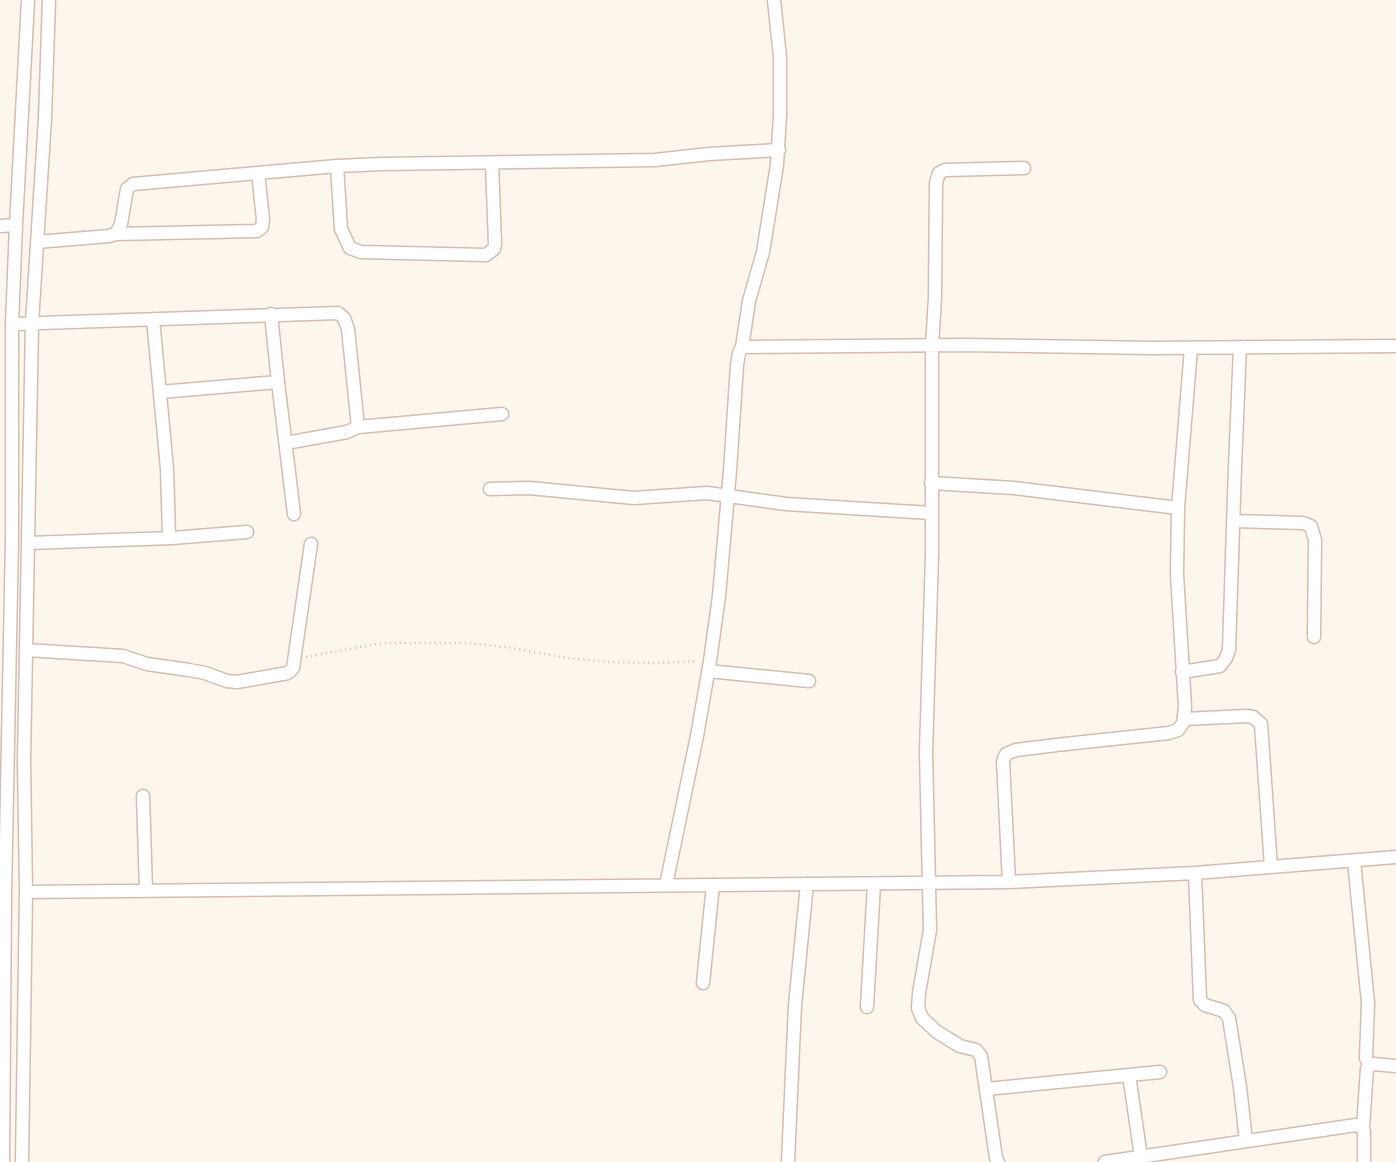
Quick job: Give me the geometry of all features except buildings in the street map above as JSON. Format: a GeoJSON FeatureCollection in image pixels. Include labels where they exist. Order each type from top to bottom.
{"type":"FeatureCollection","features":[{"type":"Feature","properties":{"kind":"street"},"geometry":{"type":"LineString","coordinates":[[3,1162],[6,884],[6,432],[28,0]]}},
{"type":"Feature","properties":{"kind":"street"},"geometry":{"type":"LineString","coordinates":[[22,1162],[26,892],[24,761],[32,323],[46,88],[49,0]]}},
{"type":"Feature","properties":{"kind":"street"},"geometry":{"type":"LineString","coordinates":[[666,885],[697,736],[709,666],[719,596],[737,365],[750,301],[763,252],[779,150],[780,57],[774,0]]}},
{"type":"Feature","properties":{"kind":"street"},"geometry":{"type":"LineString","coordinates":[[116,234],[121,224],[125,196],[130,185],[337,166],[655,160],[709,154],[779,150]]}},
{"type":"Feature","properties":{"kind":"street"},"geometry":{"type":"LineString","coordinates":[[337,166],[341,229],[350,248],[361,252],[486,255],[494,249],[495,244],[492,163]]}},
{"type":"Feature","properties":{"kind":"street"},"geometry":{"type":"LineString","coordinates":[[998,1162],[981,1056],[976,1050],[960,1046],[938,1032],[922,1018],[918,1008],[930,930],[926,752],[932,554],[934,242],[937,176],[939,173],[945,170],[1024,168]]}},
{"type":"Feature","properties":{"kind":"street"},"geometry":{"type":"LineString","coordinates":[[37,242],[116,234],[257,231],[262,227],[263,220],[258,173]]}},
{"type":"Feature","properties":{"kind":"street"},"geometry":{"type":"LineString","coordinates":[[0,226],[16,225]]}},
{"type":"Feature","properties":{"kind":"street"},"geometry":{"type":"LineString","coordinates":[[12,324],[271,314],[340,314],[344,318],[348,329],[358,427]]}},
{"type":"Feature","properties":{"kind":"street"},"geometry":{"type":"LineString","coordinates":[[271,314],[294,514]]}},
{"type":"Feature","properties":{"kind":"street"},"geometry":{"type":"LineString","coordinates":[[152,319],[168,469],[169,535],[172,538]]}},
{"type":"Feature","properties":{"kind":"street"},"geometry":{"type":"LineString","coordinates":[[742,347],[1240,348],[1396,346]]}},
{"type":"Feature","properties":{"kind":"street"},"geometry":{"type":"LineString","coordinates":[[1009,882],[1003,761],[1006,754],[1016,750],[1174,732],[1181,727],[1184,719],[1177,574],[1178,508],[1192,348]]}},
{"type":"Feature","properties":{"kind":"street"},"geometry":{"type":"LineString","coordinates":[[1182,672],[1220,666],[1229,650],[1240,348]]}},
{"type":"Feature","properties":{"kind":"street"},"geometry":{"type":"LineString","coordinates":[[160,392],[278,382]]}},
{"type":"Feature","properties":{"kind":"street"},"geometry":{"type":"LineString","coordinates":[[286,442],[346,432],[358,427],[502,414]]}},
{"type":"Feature","properties":{"kind":"street"},"geometry":{"type":"LineString","coordinates":[[931,483],[1054,492],[1178,508]]}},
{"type":"Feature","properties":{"kind":"street"},"geometry":{"type":"LineString","coordinates":[[490,489],[528,488],[634,498],[707,494],[786,504],[931,513]]}},
{"type":"Feature","properties":{"kind":"street"},"geometry":{"type":"LineString","coordinates":[[1234,521],[1303,523],[1310,526],[1315,540],[1314,637]]}},
{"type":"Feature","properties":{"kind":"street"},"geometry":{"type":"LineString","coordinates":[[28,543],[172,538],[247,532]]}},
{"type":"Feature","properties":{"kind":"street"},"geometry":{"type":"LineString","coordinates":[[26,650],[123,656],[148,664],[205,673],[227,681],[237,682],[288,673],[293,668],[311,544]]}},
{"type":"Feature","properties":{"kind":"street"},"geometry":{"type":"LineString","coordinates":[[709,666],[809,681]]}},
{"type":"Feature","properties":{"kind":"street"},"geometry":{"type":"LineString","coordinates":[[1184,719],[1247,716],[1253,717],[1261,724],[1271,867]]}},
{"type":"Feature","properties":{"kind":"street"},"geometry":{"type":"LineString","coordinates":[[143,796],[146,891]]}},
{"type":"Feature","properties":{"kind":"street"},"geometry":{"type":"LineString","coordinates":[[26,892],[1009,882],[1195,873],[1396,857]]}},
{"type":"Feature","properties":{"kind":"street"},"geometry":{"type":"LineString","coordinates":[[1354,861],[1368,1002],[1366,1058],[1363,1070],[1362,1128],[1364,1132],[1364,1162]]}},
{"type":"Feature","properties":{"kind":"street"},"geometry":{"type":"LineString","coordinates":[[1195,873],[1200,1000],[1205,1005],[1224,1011],[1228,1018],[1240,1087],[1246,1141]]}},
{"type":"Feature","properties":{"kind":"street"},"geometry":{"type":"LineString","coordinates":[[788,1162],[794,1014],[807,884]]}},
{"type":"Feature","properties":{"kind":"street"},"geometry":{"type":"LineString","coordinates":[[867,1007],[874,884]]}},
{"type":"Feature","properties":{"kind":"street"},"geometry":{"type":"LineString","coordinates":[[703,983],[713,885]]}},
{"type":"Feature","properties":{"kind":"street"},"geometry":{"type":"LineString","coordinates":[[1363,1070],[1373,1064],[1396,1066]]}},
{"type":"Feature","properties":{"kind":"street"},"geometry":{"type":"LineString","coordinates":[[986,1089],[1160,1072]]}},
{"type":"Feature","properties":{"kind":"street"},"geometry":{"type":"LineString","coordinates":[[1129,1075],[1141,1157]]}},
{"type":"Feature","properties":{"kind":"street"},"geometry":{"type":"LineString","coordinates":[[1105,1162],[1343,1126],[1356,1125],[1362,1128]]}},
{"type":"Feature","properties":{"kind":"path"},"geometry":{"type":"LineString","coordinates":[[294,659],[382,643],[465,643],[507,647],[567,658],[609,662],[709,666]]}}]}
